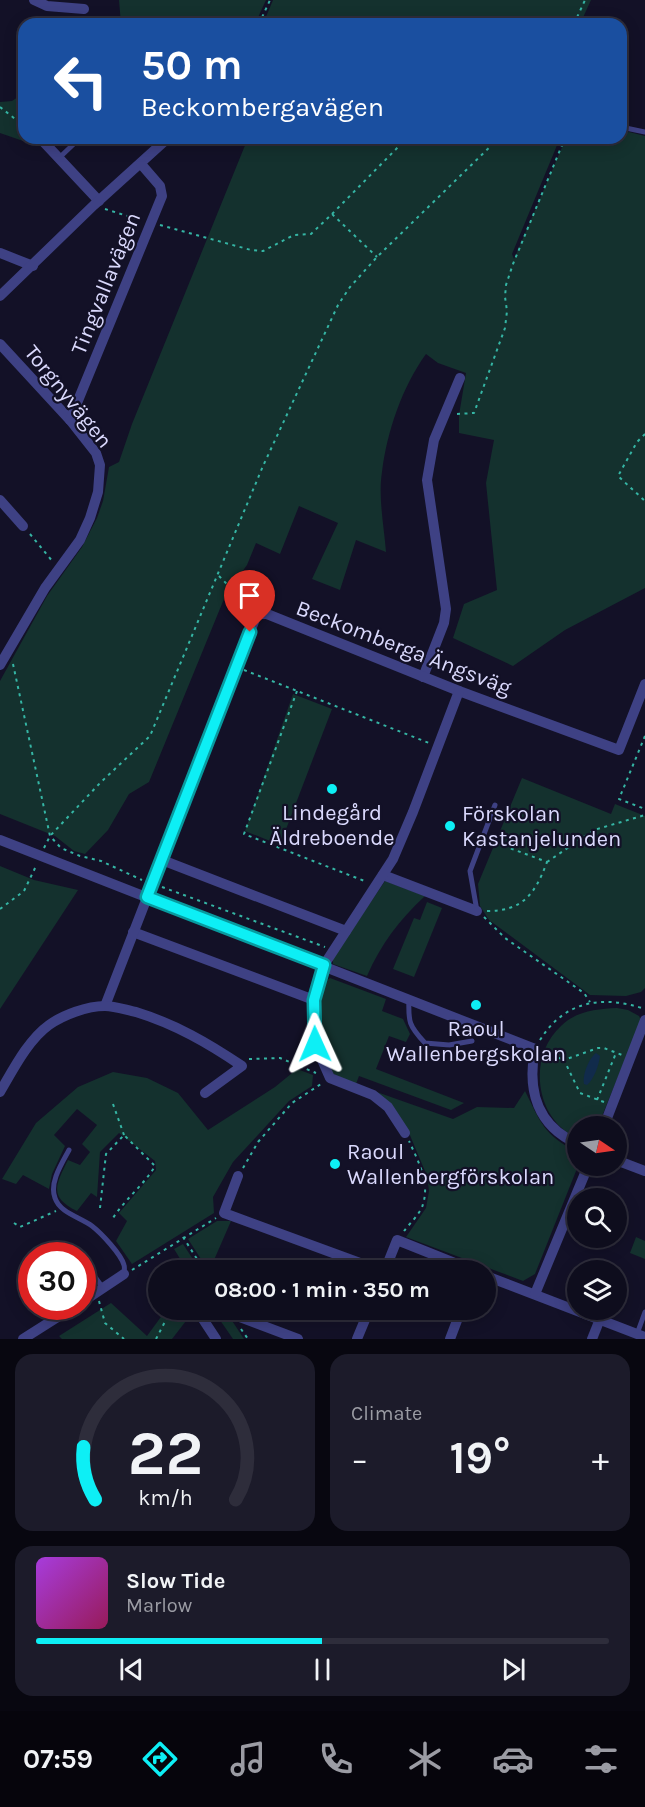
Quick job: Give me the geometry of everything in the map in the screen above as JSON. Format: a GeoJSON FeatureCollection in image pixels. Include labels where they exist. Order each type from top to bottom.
{"type":"FeatureCollection","features":[{"type":"Feature","properties":{"kind":"street"},"geometry":{"type":"LineString","coordinates":[[34,0],[48,6],[84,9]]}},
{"type":"Feature","properties":{"kind":"street"},"geometry":{"type":"LineString","coordinates":[[46,144],[96,203]]}},
{"type":"Feature","properties":{"kind":"street"},"geometry":{"type":"LineString","coordinates":[[0,296],[96,203],[162,144]]}},
{"type":"Feature","properties":{"kind":"street","name":"Tingvallavägen"},"geometry":{"type":"LineString","coordinates":[[69,420],[162,196],[160,186],[141,164]]}},
{"type":"Feature","properties":{"kind":"street"},"geometry":{"type":"LineString","coordinates":[[0,253],[33,266]]}},
{"type":"Feature","properties":{"kind":"street","name":"Torgnyvägen"},"geometry":{"type":"LineString","coordinates":[[0,344],[69,420],[96,453],[100,465],[98,492],[80,540],[45,588],[4,656]]}},
{"type":"Feature","properties":{"kind":"street"},"geometry":{"type":"LineString","coordinates":[[423,677],[444,623],[446,609],[427,480],[434,440],[460,378]]}},
{"type":"Feature","properties":{"kind":"street"},"geometry":{"type":"LineString","coordinates":[[0,500],[23,526]]}},
{"type":"Feature","properties":{"kind":"street"},"geometry":{"type":"LineString","coordinates":[[105,1006],[257,614]]}},
{"type":"Feature","properties":{"kind":"street","name":"Beckomberga Ängsväg"},"geometry":{"type":"LineString","coordinates":[[257,614],[267,614],[459,691],[619,750],[645,684]]}},
{"type":"Feature","properties":{"kind":"street"},"geometry":{"type":"LineString","coordinates":[[405,1133],[388,1107],[373,1095],[330,1078],[315,1044],[314,1000],[324,965],[393,859],[459,691]]}},
{"type":"Feature","properties":{"kind":"street"},"geometry":{"type":"LineString","coordinates":[[0,840],[535,1049],[531,1068],[532,1086],[540,1110],[553,1129],[567,1137]]}},
{"type":"Feature","properties":{"kind":"street"},"geometry":{"type":"LineString","coordinates":[[162,860],[346,931]]}},
{"type":"Feature","properties":{"kind":"street"},"geometry":{"type":"LineString","coordinates":[[383,875],[477,911]]}},
{"type":"Feature","properties":{"kind":"street"},"geometry":{"type":"LineString","coordinates":[[133,932],[314,1000]]}},
{"type":"Feature","properties":{"kind":"street"},"geometry":{"type":"LineString","coordinates":[[0,1092],[26,1050],[48,1026],[76,1012],[105,1006],[124,1009],[163,1021],[204,1041],[242,1066],[205,1093]]}},
{"type":"Feature","properties":{"kind":"street"},"geometry":{"type":"LineString","coordinates":[[608,1116],[645,1020]]}},
{"type":"Feature","properties":{"kind":"street"},"geometry":{"type":"LineString","coordinates":[[627,1164],[645,1171]]}},
{"type":"Feature","properties":{"kind":"street"},"geometry":{"type":"LineString","coordinates":[[238,1176],[224,1213],[352,1260]]}},
{"type":"Feature","properties":{"kind":"street"},"geometry":{"type":"LineString","coordinates":[[535,1294],[584,1176]]}},
{"type":"Feature","properties":{"kind":"street"},"geometry":{"type":"LineString","coordinates":[[389,1260],[397,1240],[447,1260]]}},
{"type":"Feature","properties":{"kind":"street"},"geometry":{"type":"LineString","coordinates":[[98,1291],[124,1274]]}},
{"type":"Feature","properties":{"kind":"street"},"geometry":{"type":"LineString","coordinates":[[496,1280],[567,1306]]}},
{"type":"Feature","properties":{"kind":"street"},"geometry":{"type":"LineString","coordinates":[[23,1339],[53,1320]]}},
{"type":"Feature","properties":{"kind":"street"},"geometry":{"type":"LineString","coordinates":[[204,1320],[216,1339]]}},
{"type":"Feature","properties":{"kind":"street"},"geometry":{"type":"LineString","coordinates":[[248,1320],[298,1339]]}},
{"type":"Feature","properties":{"kind":"street"},"geometry":{"type":"LineString","coordinates":[[357,1339],[365,1320]]}},
{"type":"Feature","properties":{"kind":"street"},"geometry":{"type":"LineString","coordinates":[[450,1339],[457,1320]]}},
{"type":"Feature","properties":{"kind":"street"},"geometry":{"type":"LineString","coordinates":[[592,1339],[600,1320]]}},
{"type":"Feature","properties":{"kind":"street"},"geometry":{"type":"LineString","coordinates":[[603,1320],[641,1335]]}},
{"type":"Feature","properties":{"kind":"lane"},"geometry":{"type":"LineString","coordinates":[[627,128],[645,132]]}},
{"type":"Feature","properties":{"kind":"lane"},"geometry":{"type":"LineString","coordinates":[[59,158],[74,144]]}},
{"type":"Feature","properties":{"kind":"lane"},"geometry":{"type":"LineString","coordinates":[[477,911],[470,871],[495,805]]}},
{"type":"Feature","properties":{"kind":"lane"},"geometry":{"type":"LineString","coordinates":[[409,998],[408,1020],[425,1042],[449,1045],[472,1041]]}},
{"type":"Feature","properties":{"kind":"lane"},"geometry":{"type":"LineString","coordinates":[[69,1150],[56,1176],[54,1198],[61,1208],[92,1226],[112,1246],[124,1265],[124,1274]]}},
{"type":"Feature","properties":{"kind":"lane"},"geometry":{"type":"LineString","coordinates":[[96,1287],[98,1291]]}},
{"type":"Feature","properties":{"kind":"lane"},"geometry":{"type":"LineString","coordinates":[[641,1335],[645,1312]]}},
{"type":"Feature","properties":{"kind":"path"},"geometry":{"type":"LineString","coordinates":[[262,18],[270,0]]}},
{"type":"Feature","properties":{"kind":"path"},"geometry":{"type":"LineString","coordinates":[[577,18],[585,0]]}},
{"type":"Feature","properties":{"kind":"path"},"geometry":{"type":"LineString","coordinates":[[0,108],[18,122]]}},
{"type":"Feature","properties":{"kind":"path"},"geometry":{"type":"LineString","coordinates":[[96,203],[152,223],[251,250],[263,251],[294,235],[311,234],[401,144]]}},
{"type":"Feature","properties":{"kind":"path"},"geometry":{"type":"LineString","coordinates":[[0,909],[24,891],[50,836],[101,782],[150,736],[219,576],[263,466],[338,305],[377,256],[493,144]]}},
{"type":"Feature","properties":{"kind":"path"},"geometry":{"type":"LineString","coordinates":[[445,414],[474,413],[505,328],[506,285],[563,144]]}},
{"type":"Feature","properties":{"kind":"path"},"geometry":{"type":"LineString","coordinates":[[332,214],[377,256]]}},
{"type":"Feature","properties":{"kind":"path"},"geometry":{"type":"LineString","coordinates":[[645,434],[637,442],[618,476],[645,501]]}},
{"type":"Feature","properties":{"kind":"path"},"geometry":{"type":"LineString","coordinates":[[23,526],[59,569]]}},
{"type":"Feature","properties":{"kind":"path"},"geometry":{"type":"LineString","coordinates":[[219,576],[242,602],[257,614]]}},
{"type":"Feature","properties":{"kind":"path"},"geometry":{"type":"LineString","coordinates":[[4,656],[50,836],[61,848],[101,861],[153,884],[334,950]]}},
{"type":"Feature","properties":{"kind":"path"},"geometry":{"type":"LineString","coordinates":[[236,667],[437,746]]}},
{"type":"Feature","properties":{"kind":"path"},"geometry":{"type":"LineString","coordinates":[[297,691],[244,834],[376,885]]}},
{"type":"Feature","properties":{"kind":"path"},"geometry":{"type":"LineString","coordinates":[[645,735],[619,799],[645,809]]}},
{"type":"Feature","properties":{"kind":"path"},"geometry":{"type":"LineString","coordinates":[[477,911],[502,911],[522,902],[537,886],[547,862],[594,830],[645,815]]}},
{"type":"Feature","properties":{"kind":"path"},"geometry":{"type":"LineString","coordinates":[[483,838],[547,862]]}},
{"type":"Feature","properties":{"kind":"path"},"geometry":{"type":"LineString","coordinates":[[477,911],[505,938],[584,993],[590,1002]]}},
{"type":"Feature","properties":{"kind":"path"},"geometry":{"type":"LineString","coordinates":[[564,1060],[580,1093],[597,1100],[616,1053],[598,1048],[564,1060],[535,1049],[556,1019],[590,1002],[627,1003],[645,1009]]}},
{"type":"Feature","properties":{"kind":"path"},"geometry":{"type":"LineString","coordinates":[[231,1059],[280,1059],[330,1078]]}},
{"type":"Feature","properties":{"kind":"path"},"geometry":{"type":"LineString","coordinates":[[238,1176],[258,1142],[292,1103],[330,1078]]}},
{"type":"Feature","properties":{"kind":"path"},"geometry":{"type":"LineString","coordinates":[[113,1104],[124,1135],[155,1166],[150,1175],[121,1205],[113,1218]]}},
{"type":"Feature","properties":{"kind":"path"},"geometry":{"type":"LineString","coordinates":[[397,1240],[423,1205],[425,1190],[424,1173],[405,1133]]}},
{"type":"Feature","properties":{"kind":"path"},"geometry":{"type":"LineString","coordinates":[[100,1208],[106,1154],[124,1135]]}},
{"type":"Feature","properties":{"kind":"path"},"geometry":{"type":"LineString","coordinates":[[14,1223],[20,1227],[61,1208]]}},
{"type":"Feature","properties":{"kind":"path"},"geometry":{"type":"LineString","coordinates":[[124,1274],[224,1213]]}},
{"type":"Feature","properties":{"kind":"path"},"geometry":{"type":"LineString","coordinates":[[183,1237],[198,1260]]}},
{"type":"Feature","properties":{"kind":"path"},"geometry":{"type":"LineString","coordinates":[[98,1291],[105,1323],[124,1339]]}},
{"type":"Feature","properties":{"kind":"path"},"geometry":{"type":"LineString","coordinates":[[156,1339],[166,1320]]}},
{"type":"Feature","properties":{"kind":"green space"},"geometry":{"type":"Polygon","coordinates":[[[119,0],[266,0],[258,18],[120,18],[119,0]]]}},
{"type":"Feature","properties":{"kind":"green space"},"geometry":{"type":"Polygon","coordinates":[[[273,0],[591,0],[583,18],[266,18],[273,0]]]}},
{"type":"Feature","properties":{"kind":"green space"},"geometry":{"type":"Polygon","coordinates":[[[18,97],[18,139],[0,133],[0,102],[12,101],[18,97]]]}},
{"type":"Feature","properties":{"kind":"green space"},"geometry":{"type":"Polygon","coordinates":[[[627,132],[645,136],[645,588],[565,630],[513,666],[453,638],[464,604],[497,590],[486,483],[494,440],[459,433],[459,415],[466,373],[438,363],[426,354],[403,395],[384,457],[381,491],[386,552],[356,540],[340,590],[312,579],[338,523],[299,506],[280,554],[256,543],[247,565],[226,594],[149,782],[129,794],[108,830],[85,854],[74,851],[55,836],[0,814],[0,681],[47,596],[82,547],[97,518],[103,501],[109,467],[119,462],[132,424],[246,144],[558,144],[512,254],[514,259],[563,144],[627,144],[627,132]]]}},
{"type":"Feature","properties":{"kind":"green space"},"geometry":{"type":"Polygon","coordinates":[[[293,694],[332,709],[280,845],[245,831],[293,694]]]}},
{"type":"Feature","properties":{"kind":"green space"},"geometry":{"type":"Polygon","coordinates":[[[522,778],[611,814],[615,804],[645,816],[645,988],[641,992],[626,996],[590,995],[489,920],[480,906],[478,884],[522,778]]]}},
{"type":"Feature","properties":{"kind":"green space"},"geometry":{"type":"Polygon","coordinates":[[[0,866],[34,880],[78,890],[0,1009],[0,866]]]}},
{"type":"Feature","properties":{"kind":"green space"},"geometry":{"type":"Polygon","coordinates":[[[385,881],[425,896],[392,933],[378,953],[367,976],[333,964],[333,958],[385,881]]]}},
{"type":"Feature","properties":{"kind":"green space"},"geometry":{"type":"Polygon","coordinates":[[[427,902],[442,908],[414,977],[393,969],[414,918],[420,920],[427,902]]]}},
{"type":"Feature","properties":{"kind":"green space"},"geometry":{"type":"Polygon","coordinates":[[[330,978],[386,999],[382,1011],[403,1019],[410,1034],[406,1042],[389,1036],[376,1069],[464,1103],[451,1110],[359,1076],[356,1084],[333,1074],[320,1044],[318,1010],[325,981],[330,978]]]}},
{"type":"Feature","properties":{"kind":"green space"},"geometry":{"type":"Polygon","coordinates":[[[602,1009],[628,1010],[639,1016],[641,1020],[602,1116],[567,1116],[567,1132],[552,1117],[540,1086],[543,1054],[550,1039],[567,1021],[587,1012],[602,1009]]]}},
{"type":"Feature","properties":{"kind":"green space"},"geometry":{"type":"Polygon","coordinates":[[[297,1069],[313,1075],[312,1086],[289,1101],[233,1162],[213,1197],[214,1213],[132,1264],[116,1241],[127,1221],[119,1213],[156,1170],[155,1161],[119,1133],[100,1152],[97,1197],[91,1193],[77,1211],[68,1206],[58,1195],[58,1183],[68,1160],[80,1165],[90,1152],[82,1144],[97,1125],[77,1109],[54,1135],[65,1146],[52,1174],[49,1189],[23,1175],[16,1184],[2,1179],[36,1123],[78,1087],[113,1072],[147,1078],[178,1093],[208,1130],[275,1087],[297,1069]]]}},
{"type":"Feature","properties":{"kind":"green space"},"geometry":{"type":"Polygon","coordinates":[[[374,1091],[453,1119],[477,1107],[514,1108],[525,1091],[535,1112],[550,1134],[567,1147],[567,1176],[574,1176],[569,1188],[567,1188],[567,1194],[535,1274],[523,1281],[496,1271],[496,1260],[467,1260],[406,1237],[426,1208],[429,1191],[427,1176],[409,1133],[374,1091]]]}},
{"type":"Feature","properties":{"kind":"green space"},"geometry":{"type":"Polygon","coordinates":[[[217,1221],[231,1221],[214,1260],[202,1260],[188,1239],[217,1221]]]}},
{"type":"Feature","properties":{"kind":"green space"},"geometry":{"type":"Polygon","coordinates":[[[636,1237],[645,1241],[645,1259],[630,1253],[636,1237]]]}},
{"type":"Feature","properties":{"kind":"green space"},"geometry":{"type":"Polygon","coordinates":[[[183,1244],[193,1260],[181,1260],[174,1249],[183,1244]]]}},
{"type":"Feature","properties":{"kind":"green space"},"geometry":{"type":"Polygon","coordinates":[[[111,1303],[147,1336],[159,1320],[187,1320],[172,1339],[62,1339],[59,1336],[84,1320],[96,1320],[96,1313],[111,1303]]]}},
{"type":"Feature","properties":{"kind":"green space"},"geometry":{"type":"Polygon","coordinates":[[[220,1320],[232,1320],[244,1339],[233,1339],[220,1320]]]}},
{"type":"Feature","properties":{"kind":"water"},"geometry":{"type":"Polygon","coordinates":[[[596,1053],[600,1056],[594,1076],[587,1085],[584,1084],[585,1072],[596,1053]]]}},
{"type":"Feature","properties":{"kind":"place","name":"Lindegård Äldreboende"},"geometry":{"type":"Point","coordinates":[332,789]}},
{"type":"Feature","properties":{"kind":"place","name":"Förskolan Kastanjelunden"},"geometry":{"type":"Point","coordinates":[450,826]}},
{"type":"Feature","properties":{"kind":"place","name":"Raoul Wallenbergskolan"},"geometry":{"type":"Point","coordinates":[476,1005]}},
{"type":"Feature","properties":{"kind":"place","name":"Raoul Wallenbergförskolan"},"geometry":{"type":"Point","coordinates":[335,1164]}},
{"type":"Feature","properties":{"kind":"route"},"geometry":{"type":"LineString","coordinates":[[250,632],[147,897],[324,965],[314,1000],[315,1044]]}}]}
